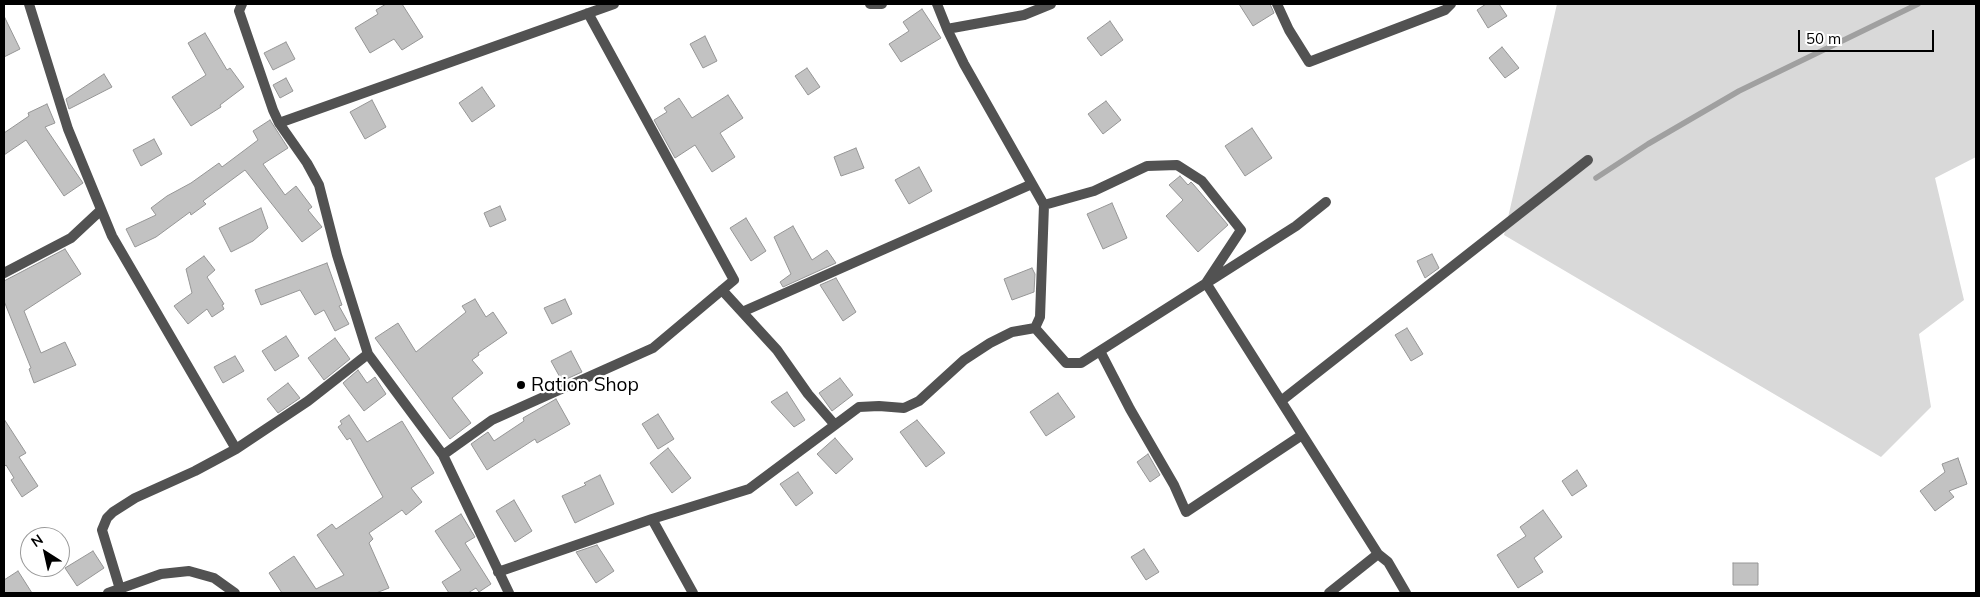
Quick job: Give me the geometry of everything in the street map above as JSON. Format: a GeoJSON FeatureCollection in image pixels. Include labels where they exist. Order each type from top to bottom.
{"type":"FeatureCollection","features":[{"type":"Feature","properties":{"kind":"street"},"geometry":{"type":"LineString","coordinates":[[29,4],[68,129],[112,236],[236,449]]}},
{"type":"Feature","properties":{"kind":"street"},"geometry":{"type":"LineString","coordinates":[[242,4],[239,11],[279,122],[307,163],[319,185],[337,255],[368,354],[443,455],[509,593]]}},
{"type":"Feature","properties":{"kind":"street"},"geometry":{"type":"LineString","coordinates":[[279,122],[614,4]]}},
{"type":"Feature","properties":{"kind":"street"},"geometry":{"type":"LineString","coordinates":[[870,4],[882,4]]}},
{"type":"Feature","properties":{"kind":"street"},"geometry":{"type":"LineString","coordinates":[[936,4],[964,64],[1044,205],[1040,317],[1035,328]]}},
{"type":"Feature","properties":{"kind":"street"},"geometry":{"type":"LineString","coordinates":[[947,30],[1024,15],[1051,4]]}},
{"type":"Feature","properties":{"kind":"street"},"geometry":{"type":"LineString","coordinates":[[1276,4],[1289,30],[1309,62],[1444,10],[1451,4]]}},
{"type":"Feature","properties":{"kind":"street"},"geometry":{"type":"LineString","coordinates":[[443,455],[492,420],[653,348],[734,280],[588,13]]}},
{"type":"Feature","properties":{"kind":"street"},"geometry":{"type":"LineString","coordinates":[[1281,401],[1588,160]]}},
{"type":"Feature","properties":{"kind":"street"},"geometry":{"type":"LineString","coordinates":[[1044,205],[1094,191],[1147,166],[1177,165],[1202,181],[1241,230],[1206,283]]}},
{"type":"Feature","properties":{"kind":"street"},"geometry":{"type":"LineString","coordinates":[[742,312],[1032,184]]}},
{"type":"Feature","properties":{"kind":"street"},"geometry":{"type":"LineString","coordinates":[[1035,328],[1066,364],[1081,363],[1296,226],[1326,202]]}},
{"type":"Feature","properties":{"kind":"street"},"geometry":{"type":"LineString","coordinates":[[4,274],[71,238],[101,210]]}},
{"type":"Feature","properties":{"kind":"street"},"geometry":{"type":"LineString","coordinates":[[1206,283],[1378,554],[1388,562],[1406,593]]}},
{"type":"Feature","properties":{"kind":"street"},"geometry":{"type":"LineString","coordinates":[[722,290],[778,350],[808,394],[835,425]]}},
{"type":"Feature","properties":{"kind":"street"},"geometry":{"type":"LineString","coordinates":[[498,572],[652,519],[749,489],[859,407],[904,408],[920,401],[964,360],[990,342],[1012,332],[1035,328]]}},
{"type":"Feature","properties":{"kind":"street"},"geometry":{"type":"LineString","coordinates":[[1100,351],[1130,409],[1174,486],[1186,512],[1302,435]]}},
{"type":"Feature","properties":{"kind":"street"},"geometry":{"type":"LineString","coordinates":[[120,589],[102,530],[107,518],[120,506],[195,472],[236,449],[308,401],[368,354]]}},
{"type":"Feature","properties":{"kind":"street"},"geometry":{"type":"LineString","coordinates":[[652,519],[693,593]]}},
{"type":"Feature","properties":{"kind":"street"},"geometry":{"type":"LineString","coordinates":[[1329,593],[1378,554]]}},
{"type":"Feature","properties":{"kind":"street"},"geometry":{"type":"LineString","coordinates":[[108,593],[161,574],[189,572],[214,578],[235,593]]}},
{"type":"Feature","properties":{"kind":"shaded area"},"geometry":{"type":"Polygon","coordinates":[[[1557,4],[1976,4],[1976,157],[1935,178],[1964,300],[1919,334],[1931,407],[1881,457],[1504,235],[1557,4]]]}},
{"type":"Feature","properties":{"kind":"building"},"geometry":{"type":"Polygon","coordinates":[[[386,4],[402,4],[423,37],[402,50],[394,39],[370,53],[355,28],[378,14],[376,10],[386,4]]]}},
{"type":"Feature","properties":{"kind":"building"},"geometry":{"type":"Polygon","coordinates":[[[1239,4],[1270,4],[1274,13],[1253,26],[1239,4]]]}},
{"type":"Feature","properties":{"kind":"building"},"geometry":{"type":"Polygon","coordinates":[[[1486,4],[1499,4],[1507,16],[1488,28],[1477,10],[1486,4]]]}},
{"type":"Feature","properties":{"kind":"building"},"geometry":{"type":"Polygon","coordinates":[[[922,9],[941,38],[901,62],[889,44],[909,31],[903,22],[922,9]]]}},
{"type":"Feature","properties":{"kind":"building"},"geometry":{"type":"Polygon","coordinates":[[[4,16],[20,49],[4,57],[4,16]]]}},
{"type":"Feature","properties":{"kind":"building"},"geometry":{"type":"Polygon","coordinates":[[[1110,21],[1123,40],[1101,56],[1087,38],[1110,21]]]}},
{"type":"Feature","properties":{"kind":"building"},"geometry":{"type":"Polygon","coordinates":[[[205,33],[227,70],[230,68],[244,87],[220,105],[221,107],[191,126],[172,97],[206,75],[188,43],[205,33]]]}},
{"type":"Feature","properties":{"kind":"building"},"geometry":{"type":"Polygon","coordinates":[[[705,36],[717,61],[703,68],[690,44],[705,36]]]}},
{"type":"Feature","properties":{"kind":"building"},"geometry":{"type":"Polygon","coordinates":[[[286,42],[295,59],[273,70],[264,53],[286,42]]]}},
{"type":"Feature","properties":{"kind":"building"},"geometry":{"type":"Polygon","coordinates":[[[1502,47],[1519,68],[1505,78],[1489,58],[1502,47]]]}},
{"type":"Feature","properties":{"kind":"building"},"geometry":{"type":"Polygon","coordinates":[[[807,68],[820,87],[808,95],[795,76],[807,68]]]}},
{"type":"Feature","properties":{"kind":"building"},"geometry":{"type":"Polygon","coordinates":[[[104,74],[112,87],[69,109],[66,99],[104,74]]]}},
{"type":"Feature","properties":{"kind":"building"},"geometry":{"type":"Polygon","coordinates":[[[286,78],[293,91],[280,98],[273,85],[286,78]]]}},
{"type":"Feature","properties":{"kind":"building"},"geometry":{"type":"Polygon","coordinates":[[[482,87],[495,106],[472,122],[459,103],[482,87]]]}},
{"type":"Feature","properties":{"kind":"building"},"geometry":{"type":"Polygon","coordinates":[[[728,95],[743,118],[720,133],[735,157],[712,172],[695,145],[675,158],[654,120],[667,112],[664,108],[679,98],[692,118],[728,95]]]}},
{"type":"Feature","properties":{"kind":"building"},"geometry":{"type":"Polygon","coordinates":[[[372,100],[386,127],[365,139],[350,112],[372,100]]]}},
{"type":"Feature","properties":{"kind":"building"},"geometry":{"type":"Polygon","coordinates":[[[1106,101],[1121,120],[1103,134],[1088,114],[1106,101]]]}},
{"type":"Feature","properties":{"kind":"building"},"geometry":{"type":"Polygon","coordinates":[[[47,104],[55,123],[45,127],[83,183],[64,196],[26,140],[4,155],[4,133],[29,116],[28,113],[47,104]]]}},
{"type":"Feature","properties":{"kind":"building"},"geometry":{"type":"Polygon","coordinates":[[[270,120],[288,148],[263,164],[285,195],[296,186],[312,207],[308,210],[322,227],[302,242],[245,170],[203,201],[206,204],[191,215],[190,212],[156,237],[135,247],[126,229],[156,215],[151,208],[167,196],[191,183],[219,163],[222,167],[258,140],[253,131],[270,120]]]}},
{"type":"Feature","properties":{"kind":"building"},"geometry":{"type":"Polygon","coordinates":[[[1252,128],[1272,158],[1245,176],[1225,146],[1252,128]]]}},
{"type":"Feature","properties":{"kind":"building"},"geometry":{"type":"Polygon","coordinates":[[[154,139],[162,154],[141,166],[133,150],[154,139]]]}},
{"type":"Feature","properties":{"kind":"building"},"geometry":{"type":"Polygon","coordinates":[[[856,148],[864,168],[841,176],[834,157],[856,148]]]}},
{"type":"Feature","properties":{"kind":"building"},"geometry":{"type":"Polygon","coordinates":[[[919,167],[932,191],[909,204],[895,180],[919,167]]]}},
{"type":"Feature","properties":{"kind":"building"},"geometry":{"type":"Polygon","coordinates":[[[1180,176],[1188,185],[1191,182],[1193,184],[1228,225],[1198,252],[1166,216],[1183,200],[1169,185],[1180,176]]]}},
{"type":"Feature","properties":{"kind":"building"},"geometry":{"type":"Polygon","coordinates":[[[1112,203],[1127,238],[1103,249],[1087,214],[1112,203]]]}},
{"type":"Feature","properties":{"kind":"building"},"geometry":{"type":"Polygon","coordinates":[[[500,206],[506,220],[490,227],[484,213],[500,206]]]}},
{"type":"Feature","properties":{"kind":"building"},"geometry":{"type":"Polygon","coordinates":[[[261,208],[268,228],[253,241],[231,252],[219,228],[261,208]]]}},
{"type":"Feature","properties":{"kind":"building"},"geometry":{"type":"Polygon","coordinates":[[[746,218],[766,251],[751,261],[730,228],[746,218]]]}},
{"type":"Feature","properties":{"kind":"building"},"geometry":{"type":"Polygon","coordinates":[[[793,226],[812,260],[827,250],[836,263],[783,287],[780,282],[791,274],[774,237],[793,226]]]}},
{"type":"Feature","properties":{"kind":"building"},"geometry":{"type":"Polygon","coordinates":[[[65,249],[81,274],[24,311],[41,353],[65,342],[76,365],[34,383],[29,369],[31,368],[4,301],[4,281],[65,249]]]}},
{"type":"Feature","properties":{"kind":"building"},"geometry":{"type":"Polygon","coordinates":[[[1432,254],[1439,268],[1425,278],[1417,261],[1432,254]]]}},
{"type":"Feature","properties":{"kind":"building"},"geometry":{"type":"Polygon","coordinates":[[[204,256],[215,270],[207,277],[224,304],[222,305],[224,309],[212,317],[207,309],[188,324],[174,306],[192,293],[186,269],[204,256]]]}},
{"type":"Feature","properties":{"kind":"building"},"geometry":{"type":"Polygon","coordinates":[[[327,263],[342,305],[339,306],[349,324],[335,331],[324,310],[315,315],[300,290],[261,305],[255,290],[327,263]]]}},
{"type":"Feature","properties":{"kind":"building"},"geometry":{"type":"Polygon","coordinates":[[[1032,268],[1035,274],[1034,292],[1012,300],[1004,279],[1032,268]]]}},
{"type":"Feature","properties":{"kind":"building"},"geometry":{"type":"Polygon","coordinates":[[[836,278],[856,312],[843,321],[820,285],[836,278]]]}},
{"type":"Feature","properties":{"kind":"building"},"geometry":{"type":"Polygon","coordinates":[[[475,299],[486,317],[493,312],[507,333],[478,353],[479,355],[472,360],[483,373],[452,398],[471,423],[450,439],[375,338],[398,323],[416,352],[466,312],[462,306],[475,299]]]}},
{"type":"Feature","properties":{"kind":"building"},"geometry":{"type":"Polygon","coordinates":[[[565,299],[572,314],[552,324],[544,308],[565,299]]]}},
{"type":"Feature","properties":{"kind":"building"},"geometry":{"type":"Polygon","coordinates":[[[1407,328],[1423,354],[1411,361],[1395,335],[1407,328]]]}},
{"type":"Feature","properties":{"kind":"building"},"geometry":{"type":"Polygon","coordinates":[[[286,336],[299,356],[275,371],[262,351],[286,336]]]}},
{"type":"Feature","properties":{"kind":"building"},"geometry":{"type":"Polygon","coordinates":[[[335,338],[350,359],[324,380],[308,358],[335,338]]]}},
{"type":"Feature","properties":{"kind":"building"},"geometry":{"type":"Polygon","coordinates":[[[571,351],[582,372],[562,381],[551,361],[571,351]]]}},
{"type":"Feature","properties":{"kind":"building"},"geometry":{"type":"Polygon","coordinates":[[[235,356],[244,371],[223,383],[214,367],[235,356]]]}},
{"type":"Feature","properties":{"kind":"building"},"geometry":{"type":"Polygon","coordinates":[[[358,370],[367,383],[375,377],[386,394],[364,411],[343,383],[358,370]]]}},
{"type":"Feature","properties":{"kind":"building"},"geometry":{"type":"Polygon","coordinates":[[[840,378],[853,395],[832,411],[819,393],[840,378]]]}},
{"type":"Feature","properties":{"kind":"building"},"geometry":{"type":"Polygon","coordinates":[[[288,383],[300,398],[278,413],[267,399],[288,383]]]}},
{"type":"Feature","properties":{"kind":"building"},"geometry":{"type":"Polygon","coordinates":[[[787,392],[805,420],[794,427],[771,402],[787,392]]]}},
{"type":"Feature","properties":{"kind":"building"},"geometry":{"type":"Polygon","coordinates":[[[1058,393],[1075,417],[1046,436],[1030,412],[1058,393]]]}},
{"type":"Feature","properties":{"kind":"building"},"geometry":{"type":"Polygon","coordinates":[[[556,399],[570,424],[537,443],[535,439],[487,470],[471,444],[488,432],[494,441],[524,421],[523,418],[556,399]]]}},
{"type":"Feature","properties":{"kind":"building"},"geometry":{"type":"Polygon","coordinates":[[[658,414],[674,439],[658,449],[642,424],[658,414]]]}},
{"type":"Feature","properties":{"kind":"building"},"geometry":{"type":"Polygon","coordinates":[[[349,415],[367,442],[402,421],[434,473],[411,488],[422,502],[406,515],[402,510],[369,533],[373,539],[369,543],[389,588],[376,593],[282,593],[269,573],[294,556],[316,589],[344,575],[317,535],[332,524],[336,529],[383,497],[350,438],[347,440],[338,427],[342,424],[340,421],[349,415]]]}},
{"type":"Feature","properties":{"kind":"building"},"geometry":{"type":"Polygon","coordinates":[[[4,419],[26,453],[19,457],[38,486],[22,497],[11,480],[14,478],[6,465],[4,467],[4,419]]]}},
{"type":"Feature","properties":{"kind":"building"},"geometry":{"type":"Polygon","coordinates":[[[917,420],[945,453],[926,467],[900,432],[917,420]]]}},
{"type":"Feature","properties":{"kind":"building"},"geometry":{"type":"Polygon","coordinates":[[[835,438],[853,459],[836,474],[817,454],[835,438]]]}},
{"type":"Feature","properties":{"kind":"building"},"geometry":{"type":"Polygon","coordinates":[[[668,448],[691,478],[672,493],[650,463],[668,448]]]}},
{"type":"Feature","properties":{"kind":"building"},"geometry":{"type":"Polygon","coordinates":[[[1148,454],[1160,475],[1150,482],[1137,462],[1148,454]]]}},
{"type":"Feature","properties":{"kind":"building"},"geometry":{"type":"Polygon","coordinates":[[[1958,458],[1967,484],[1949,491],[1954,497],[1935,511],[1920,491],[1945,472],[1942,464],[1958,458]]]}},
{"type":"Feature","properties":{"kind":"building"},"geometry":{"type":"Polygon","coordinates":[[[1577,470],[1587,486],[1572,496],[1562,481],[1577,470]]]}},
{"type":"Feature","properties":{"kind":"building"},"geometry":{"type":"Polygon","coordinates":[[[798,472],[813,493],[796,506],[780,484],[798,472]]]}},
{"type":"Feature","properties":{"kind":"building"},"geometry":{"type":"Polygon","coordinates":[[[600,475],[614,504],[575,523],[562,496],[586,485],[584,483],[600,475]]]}},
{"type":"Feature","properties":{"kind":"building"},"geometry":{"type":"Polygon","coordinates":[[[514,500],[532,531],[515,542],[496,511],[514,500]]]}},
{"type":"Feature","properties":{"kind":"building"},"geometry":{"type":"Polygon","coordinates":[[[1543,510],[1562,537],[1534,558],[1543,572],[1518,588],[1497,555],[1526,536],[1520,527],[1543,510]]]}},
{"type":"Feature","properties":{"kind":"building"},"geometry":{"type":"Polygon","coordinates":[[[461,514],[475,537],[465,543],[491,584],[479,592],[476,588],[468,593],[449,593],[442,582],[461,570],[435,531],[461,514]]]}},
{"type":"Feature","properties":{"kind":"building"},"geometry":{"type":"Polygon","coordinates":[[[597,545],[614,571],[596,583],[576,552],[597,545]]]}},
{"type":"Feature","properties":{"kind":"building"},"geometry":{"type":"Polygon","coordinates":[[[1144,549],[1159,572],[1146,580],[1131,557],[1144,549]]]}},
{"type":"Feature","properties":{"kind":"building"},"geometry":{"type":"Polygon","coordinates":[[[93,551],[104,568],[77,586],[70,576],[70,565],[93,551]]]}},
{"type":"Feature","properties":{"kind":"building"},"geometry":{"type":"Polygon","coordinates":[[[1733,563],[1758,563],[1758,585],[1733,585],[1733,563]]]}},
{"type":"Feature","properties":{"kind":"building"},"geometry":{"type":"Polygon","coordinates":[[[18,571],[20,577],[32,593],[4,593],[4,580],[18,571]]]}},
{"type":"Feature","properties":{"kind":"waterway"},"geometry":{"type":"LineString","coordinates":[[1596,178],[1648,144],[1739,91],[1918,4]]}},
{"type":"Feature","properties":{"kind":"place","name":"Ration Shop"},"geometry":{"type":"Point","coordinates":[521,385]}}]}
